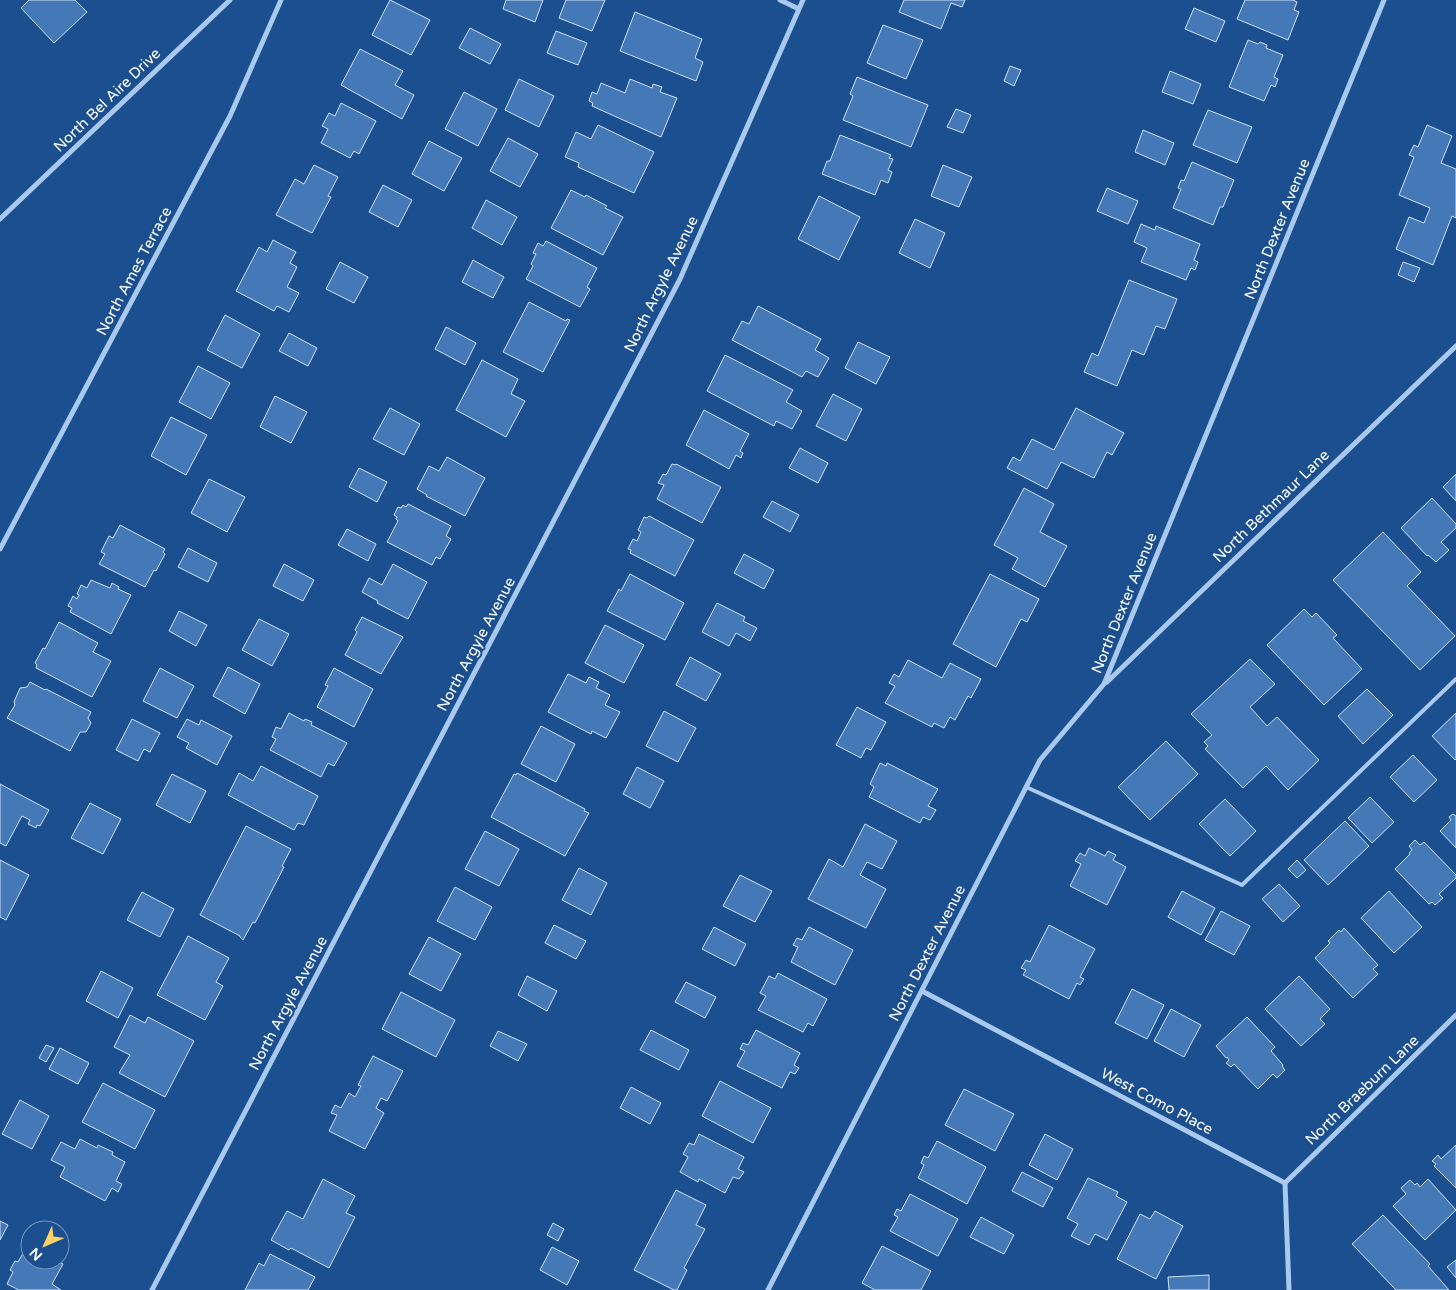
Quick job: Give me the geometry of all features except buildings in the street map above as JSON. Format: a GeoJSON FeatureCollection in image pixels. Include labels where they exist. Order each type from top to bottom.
{"type":"FeatureCollection","features":[{"type":"Feature","properties":{"kind":"street","name":"North Bel Aire Drive"},"geometry":{"type":"LineString","coordinates":[[0,219],[230,0]]}},
{"type":"Feature","properties":{"kind":"street","name":"North Ames Terrace"},"geometry":{"type":"LineString","coordinates":[[0,549],[230,116],[281,0]]}},
{"type":"Feature","properties":{"kind":"street"},"geometry":{"type":"LineString","coordinates":[[780,0],[799,8]]}},
{"type":"Feature","properties":{"kind":"street","name":"North Argyle Avenue"},"geometry":{"type":"LineString","coordinates":[[152,1290],[680,279],[803,0]]}},
{"type":"Feature","properties":{"kind":"street","name":"North Dexter Avenue"},"geometry":{"type":"LineString","coordinates":[[768,1290],[1040,760],[1104,684],[1384,0]]}},
{"type":"Feature","properties":{"kind":"street","name":"North Bethmaur Lane"},"geometry":{"type":"LineString","coordinates":[[1104,684],[1456,346]]}},
{"type":"Feature","properties":{"kind":"street","name":"West Como Place"},"geometry":{"type":"LineString","coordinates":[[922,991],[1285,1183]]}},
{"type":"Feature","properties":{"kind":"street","name":"North Braeburn Lane"},"geometry":{"type":"LineString","coordinates":[[1285,1183],[1456,1015]]}},
{"type":"Feature","properties":{"kind":"street"},"geometry":{"type":"LineString","coordinates":[[1285,1183],[1289,1290]]}},
{"type":"Feature","properties":{"kind":"lane"},"geometry":{"type":"LineString","coordinates":[[1026,787],[1242,884],[1456,680]]}}]}
